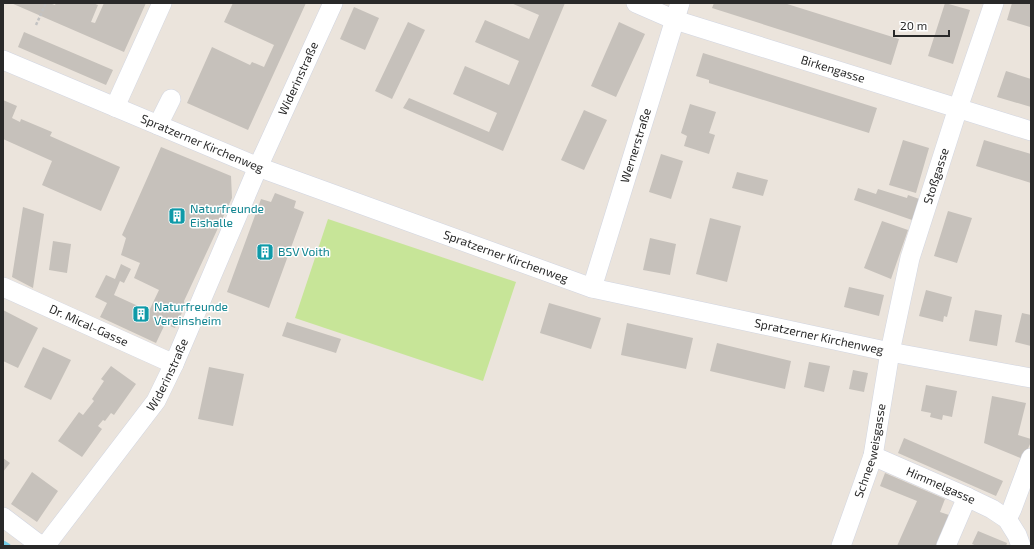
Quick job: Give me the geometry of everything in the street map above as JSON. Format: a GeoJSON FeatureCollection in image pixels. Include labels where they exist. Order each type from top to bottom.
{"type":"FeatureCollection","features":[{"type":"Feature","properties":{"kind":"street"},"geometry":{"type":"LineString","coordinates":[[114,106],[162,3]]}},
{"type":"Feature","properties":{"kind":"street","name":"Widerinstraße"},"geometry":{"type":"LineString","coordinates":[[41,546],[46,545],[52,538],[156,401],[174,364],[258,167],[333,3]]}},
{"type":"Feature","properties":{"kind":"street","name":"Birkengasse"},"geometry":{"type":"LineString","coordinates":[[636,3],[677,11],[958,108],[1031,131]]}},
{"type":"Feature","properties":{"kind":"street","name":"Stoßgasse"},"geometry":{"type":"LineString","coordinates":[[890,352],[910,258],[958,108],[994,3]]}},
{"type":"Feature","properties":{"kind":"street","name":"Wernerstraße"},"geometry":{"type":"LineString","coordinates":[[592,288],[677,11]]}},
{"type":"Feature","properties":{"kind":"street","name":"Spratzerner Kirchenweg"},"geometry":{"type":"LineString","coordinates":[[3,60],[258,167],[592,288],[890,352],[1031,378]]}},
{"type":"Feature","properties":{"kind":"street"},"geometry":{"type":"LineString","coordinates":[[158,125],[171,99]]}},
{"type":"Feature","properties":{"kind":"street","name":"Dr. Mical-Gasse"},"geometry":{"type":"LineString","coordinates":[[3,287],[174,364]]}},
{"type":"Feature","properties":{"kind":"street","name":"Schneeweisgasse"},"geometry":{"type":"LineString","coordinates":[[841,546],[873,456],[890,352]]}},
{"type":"Feature","properties":{"kind":"street","name":"Himmelgasse"},"geometry":{"type":"LineString","coordinates":[[873,456],[967,497],[1007,519],[1017,535],[1021,546]]}},
{"type":"Feature","properties":{"kind":"street"},"geometry":{"type":"LineString","coordinates":[[1007,519],[1031,458]]}},
{"type":"Feature","properties":{"kind":"street"},"geometry":{"type":"LineString","coordinates":[[946,546],[967,497]]}},
{"type":"Feature","properties":{"kind":"street"},"geometry":{"type":"LineString","coordinates":[[3,517],[41,546]]}},
{"type":"Feature","properties":{"kind":"path"},"geometry":{"type":"LineString","coordinates":[[36,25],[46,3]]}},
{"type":"Feature","properties":{"kind":"green space"},"geometry":{"type":"Polygon","coordinates":[[[328,219],[516,282],[483,381],[295,318],[328,219]]]}},
{"type":"Feature","properties":{"kind":"building"},"geometry":{"type":"Polygon","coordinates":[[[11,3],[49,3],[55,5],[56,3],[93,3],[98,5],[91,22],[95,23],[104,3],[146,3],[124,52],[11,3]]]}},
{"type":"Feature","properties":{"kind":"building"},"geometry":{"type":"Polygon","coordinates":[[[233,3],[306,3],[248,130],[187,103],[212,47],[250,65],[252,62],[264,67],[274,45],[224,22],[233,3]]]}},
{"type":"Feature","properties":{"kind":"building"},"geometry":{"type":"Polygon","coordinates":[[[511,3],[565,3],[503,151],[403,108],[409,98],[489,132],[497,113],[453,94],[465,66],[509,85],[519,61],[475,42],[485,20],[529,39],[539,15],[511,3]]]}},
{"type":"Feature","properties":{"kind":"building"},"geometry":{"type":"Polygon","coordinates":[[[714,3],[784,3],[899,39],[891,65],[712,8],[714,3]]]}},
{"type":"Feature","properties":{"kind":"building"},"geometry":{"type":"Polygon","coordinates":[[[945,3],[970,10],[953,64],[928,56],[945,3]]]}},
{"type":"Feature","properties":{"kind":"building"},"geometry":{"type":"Polygon","coordinates":[[[1012,3],[1031,3],[1030,27],[1007,20],[1012,3]]]}},
{"type":"Feature","properties":{"kind":"building"},"geometry":{"type":"Polygon","coordinates":[[[354,7],[379,18],[365,50],[340,39],[354,7]]]}},
{"type":"Feature","properties":{"kind":"building"},"geometry":{"type":"Polygon","coordinates":[[[408,22],[425,30],[392,99],[375,91],[408,22]]]}},
{"type":"Feature","properties":{"kind":"building"},"geometry":{"type":"Polygon","coordinates":[[[619,22],[645,34],[616,97],[591,86],[619,22]]]}},
{"type":"Feature","properties":{"kind":"building"},"geometry":{"type":"Polygon","coordinates":[[[24,32],[113,70],[106,85],[18,47],[24,32]]]}},
{"type":"Feature","properties":{"kind":"building"},"geometry":{"type":"Polygon","coordinates":[[[703,53],[877,108],[869,133],[709,83],[709,80],[696,76],[703,53]]]}},
{"type":"Feature","properties":{"kind":"building"},"geometry":{"type":"Polygon","coordinates":[[[1006,71],[1031,79],[1031,107],[997,97],[1006,71]]]}},
{"type":"Feature","properties":{"kind":"building"},"geometry":{"type":"Polygon","coordinates":[[[3,100],[17,106],[12,118],[20,122],[21,119],[52,132],[50,136],[120,167],[101,211],[42,185],[52,161],[3,139],[3,100]]]}},
{"type":"Feature","properties":{"kind":"building"},"geometry":{"type":"Polygon","coordinates":[[[690,104],[716,112],[709,133],[715,135],[709,154],[684,146],[687,136],[681,133],[690,104]]]}},
{"type":"Feature","properties":{"kind":"building"},"geometry":{"type":"Polygon","coordinates":[[[584,110],[607,120],[584,170],[561,160],[584,110]]]}},
{"type":"Feature","properties":{"kind":"building"},"geometry":{"type":"Polygon","coordinates":[[[903,140],[929,148],[916,193],[889,185],[903,140]]]}},
{"type":"Feature","properties":{"kind":"building"},"geometry":{"type":"Polygon","coordinates":[[[984,140],[1031,154],[1031,183],[976,166],[984,140]]]}},
{"type":"Feature","properties":{"kind":"building","name":"Naturfreunde Eishalle"},"geometry":{"type":"Polygon","coordinates":[[[161,147],[231,176],[232,198],[184,301],[185,306],[175,328],[165,324],[156,343],[100,317],[107,303],[95,297],[106,275],[115,279],[121,264],[131,269],[124,283],[120,281],[114,295],[149,311],[159,290],[134,278],[140,263],[121,255],[126,238],[122,235],[161,147]]]}},
{"type":"Feature","properties":{"kind":"building"},"geometry":{"type":"Polygon","coordinates":[[[661,154],[683,161],[671,199],[649,192],[661,154]]]}},
{"type":"Feature","properties":{"kind":"building"},"geometry":{"type":"Polygon","coordinates":[[[737,172],[768,180],[763,196],[732,188],[737,172]]]}},
{"type":"Feature","properties":{"kind":"building"},"geometry":{"type":"Polygon","coordinates":[[[858,188],[876,194],[878,189],[907,198],[908,195],[922,200],[915,221],[854,200],[858,188]]]}},
{"type":"Feature","properties":{"kind":"building","name":"BSV Voith"},"geometry":{"type":"Polygon","coordinates":[[[275,193],[296,201],[294,208],[304,212],[269,308],[227,292],[261,199],[271,202],[275,193]]]}},
{"type":"Feature","properties":{"kind":"building"},"geometry":{"type":"Polygon","coordinates":[[[23,207],[44,214],[33,288],[12,277],[23,207]]]}},
{"type":"Feature","properties":{"kind":"building"},"geometry":{"type":"Polygon","coordinates":[[[948,211],[972,218],[957,263],[934,256],[948,211]]]}},
{"type":"Feature","properties":{"kind":"building"},"geometry":{"type":"Polygon","coordinates":[[[710,218],[741,226],[727,282],[696,274],[710,218]]]}},
{"type":"Feature","properties":{"kind":"building"},"geometry":{"type":"Polygon","coordinates":[[[882,221],[908,230],[891,279],[864,268],[882,221]]]}},
{"type":"Feature","properties":{"kind":"building"},"geometry":{"type":"Polygon","coordinates":[[[650,238],[676,244],[670,275],[643,270],[650,238]]]}},
{"type":"Feature","properties":{"kind":"building"},"geometry":{"type":"Polygon","coordinates":[[[53,241],[71,244],[67,273],[49,270],[53,241]]]}},
{"type":"Feature","properties":{"kind":"building"},"geometry":{"type":"Polygon","coordinates":[[[849,287],[884,295],[879,316],[844,307],[849,287]]]}},
{"type":"Feature","properties":{"kind":"building"},"geometry":{"type":"Polygon","coordinates":[[[926,290],[952,297],[947,317],[944,316],[943,322],[919,316],[926,290]]]}},
{"type":"Feature","properties":{"kind":"building"},"geometry":{"type":"Polygon","coordinates":[[[549,303],[601,318],[591,349],[540,333],[549,303]]]}},
{"type":"Feature","properties":{"kind":"building"},"geometry":{"type":"Polygon","coordinates":[[[3,310],[38,328],[18,368],[3,361],[3,310]]]}},
{"type":"Feature","properties":{"kind":"building"},"geometry":{"type":"Polygon","coordinates":[[[975,310],[1002,315],[997,346],[969,341],[975,310]]]}},
{"type":"Feature","properties":{"kind":"building"},"geometry":{"type":"Polygon","coordinates":[[[1022,313],[1031,315],[1031,346],[1015,342],[1022,313]]]}},
{"type":"Feature","properties":{"kind":"building"},"geometry":{"type":"Polygon","coordinates":[[[287,322],[341,339],[336,353],[282,336],[287,322]]]}},
{"type":"Feature","properties":{"kind":"building"},"geometry":{"type":"Polygon","coordinates":[[[627,323],[693,338],[686,369],[621,355],[627,323]]]}},
{"type":"Feature","properties":{"kind":"building"},"geometry":{"type":"Polygon","coordinates":[[[717,343],[791,361],[785,389],[710,371],[717,343]]]}},
{"type":"Feature","properties":{"kind":"building"},"geometry":{"type":"Polygon","coordinates":[[[43,347],[71,360],[51,400],[24,387],[43,347]]]}},
{"type":"Feature","properties":{"kind":"building"},"geometry":{"type":"Polygon","coordinates":[[[809,362],[830,366],[824,392],[804,387],[809,362]]]}},
{"type":"Feature","properties":{"kind":"building"},"geometry":{"type":"Polygon","coordinates":[[[111,366],[136,384],[114,415],[111,413],[105,421],[103,420],[98,426],[102,429],[82,457],[58,441],[79,412],[83,415],[94,401],[92,399],[104,381],[101,379],[111,366]]]}},
{"type":"Feature","properties":{"kind":"building"},"geometry":{"type":"Polygon","coordinates":[[[209,367],[244,374],[233,426],[198,419],[209,367]]]}},
{"type":"Feature","properties":{"kind":"building"},"geometry":{"type":"Polygon","coordinates":[[[853,370],[868,373],[864,392],[849,389],[853,370]]]}},
{"type":"Feature","properties":{"kind":"building"},"geometry":{"type":"Polygon","coordinates":[[[926,385],[957,391],[952,417],[943,415],[942,420],[930,417],[931,413],[921,411],[926,385]]]}},
{"type":"Feature","properties":{"kind":"building"},"geometry":{"type":"Polygon","coordinates":[[[992,396],[1026,403],[1018,435],[1031,439],[1031,442],[1023,459],[984,443],[992,396]]]}},
{"type":"Feature","properties":{"kind":"building"},"geometry":{"type":"Polygon","coordinates":[[[904,438],[1003,481],[996,496],[898,453],[904,438]]]}},
{"type":"Feature","properties":{"kind":"building"},"geometry":{"type":"Polygon","coordinates":[[[3,458],[10,463],[3,472],[3,458]]]}},
{"type":"Feature","properties":{"kind":"building"},"geometry":{"type":"Polygon","coordinates":[[[32,472],[58,491],[37,522],[11,504],[32,472]]]}},
{"type":"Feature","properties":{"kind":"building"},"geometry":{"type":"Polygon","coordinates":[[[885,473],[945,499],[940,512],[949,515],[936,546],[897,546],[917,501],[880,486],[885,473]]]}},
{"type":"Feature","properties":{"kind":"building"},"geometry":{"type":"Polygon","coordinates":[[[978,531],[1007,543],[1006,546],[977,546],[972,544],[978,531]]]}},
{"type":"Feature","properties":{"kind":"waterway"},"geometry":{"type":"LineString","coordinates":[[3,543],[8,546]]}},
{"type":"Feature","properties":{"kind":"place","name":"Naturfreunde Eishalle"},"geometry":{"type":"Point","coordinates":[177,216]}},
{"type":"Feature","properties":{"kind":"place","name":"BSV Voith"},"geometry":{"type":"Point","coordinates":[265,252]}},
{"type":"Feature","properties":{"kind":"place","name":"Naturfreunde Vereinsheim"},"geometry":{"type":"Point","coordinates":[141,314]}}]}
